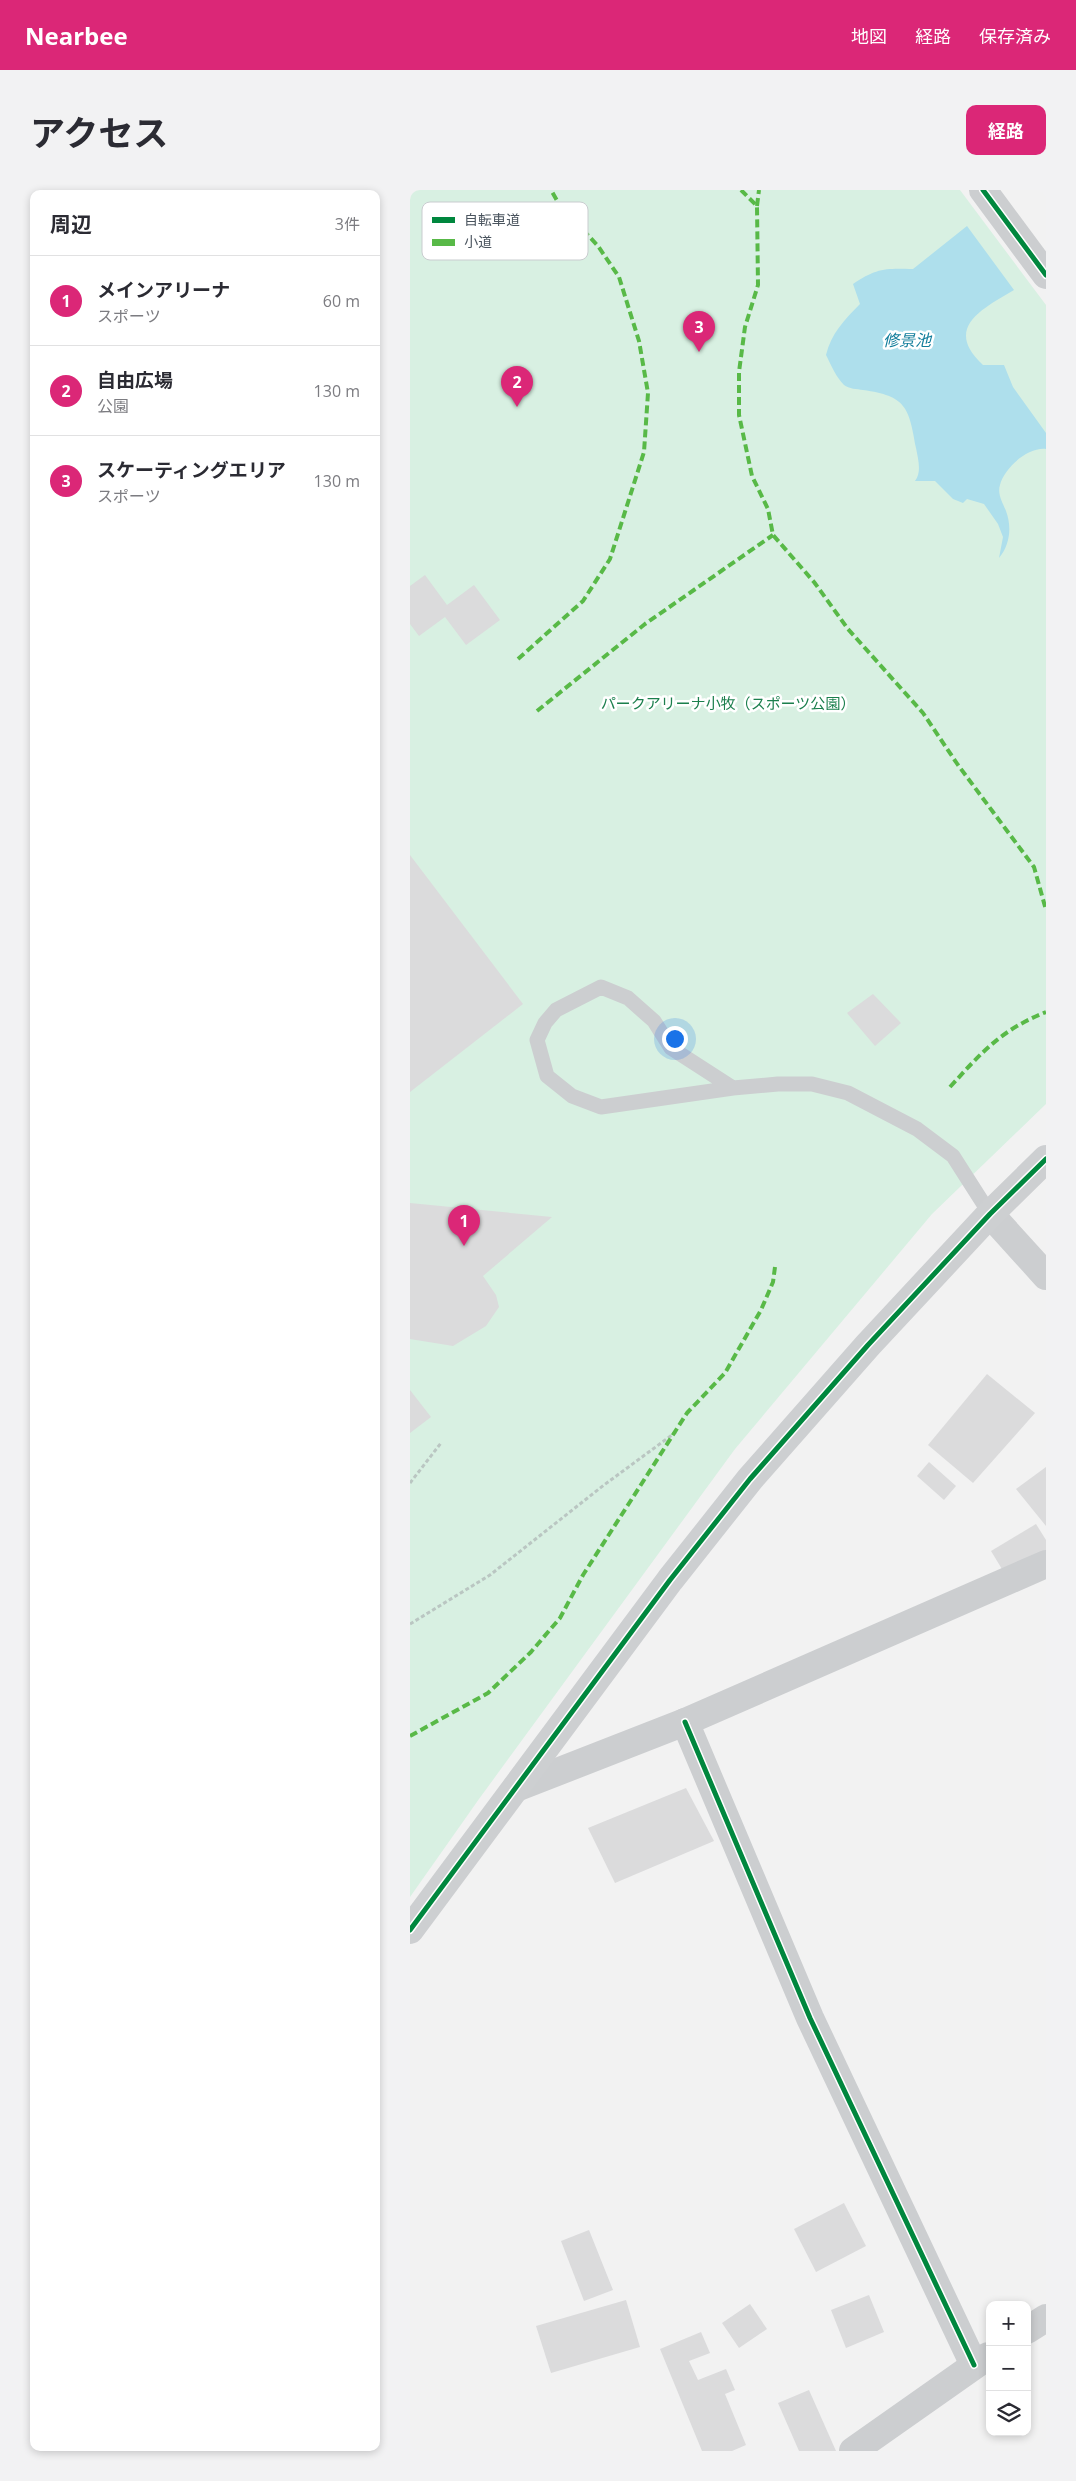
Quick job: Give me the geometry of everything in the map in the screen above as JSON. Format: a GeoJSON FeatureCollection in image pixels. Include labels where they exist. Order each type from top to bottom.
{"type":"FeatureCollection","features":[{"type":"Feature","properties":{"kind":"street"},"geometry":{"type":"LineString","coordinates":[[983,190],[1046,275]]}},
{"type":"Feature","properties":{"kind":"street"},"geometry":{"type":"LineString","coordinates":[[410,1930],[670,1580],[750,1479],[868,1345],[990,1214],[1046,1159]]}},
{"type":"Feature","properties":{"kind":"street"},"geometry":{"type":"LineString","coordinates":[[990,1214],[1046,1274]]}},
{"type":"Feature","properties":{"kind":"street"},"geometry":{"type":"LineString","coordinates":[[516,1788],[685,1722],[1046,1564]]}},
{"type":"Feature","properties":{"kind":"street"},"geometry":{"type":"LineString","coordinates":[[685,1722],[810,2018],[982,2360],[853,2451]]}},
{"type":"Feature","properties":{"kind":"street"},"geometry":{"type":"LineString","coordinates":[[1031,2327],[1046,2318]]}},
{"type":"Feature","properties":{"kind":"lane"},"geometry":{"type":"LineString","coordinates":[[733,1088],[671,1048],[654,1021],[628,998],[601,987],[556,1010],[545,1023],[537,1040],[547,1076],[572,1096],[602,1107],[733,1088],[812,1084],[848,1093],[917,1129],[953,1156],[990,1214]]}},
{"type":"Feature","properties":{"kind":"path"},"geometry":{"type":"LineString","coordinates":[[410,1624],[490,1575],[604,1485],[676,1432]]}},
{"type":"Feature","properties":{"kind":"path"},"geometry":{"type":"LineString","coordinates":[[410,1483],[441,1443]]}},
{"type":"Feature","properties":{"kind":"green space","name":"パークアリーナ小牧（スポーツ公園）"},"geometry":{"type":"Polygon","coordinates":[[[410,190],[960,190],[1046,305],[1046,1104],[932,1214],[735,1449],[479,1799],[410,1897],[410,190]]]}},
{"type":"Feature","properties":{"kind":"water","name":"修景池"},"geometry":{"type":"Polygon","coordinates":[[[967,226],[1014,290],[980,312],[967,330],[966,340],[972,352],[983,365],[1004,365],[1013,387],[1046,433],[1046,449],[1032,451],[1025,455],[1002,478],[999,492],[1008,517],[1009,536],[1006,547],[999,558],[1003,537],[998,524],[984,504],[967,499],[963,503],[953,499],[935,481],[915,481],[919,470],[918,461],[911,422],[903,406],[897,400],[888,396],[844,385],[836,375],[826,355],[831,340],[839,328],[860,304],[853,284],[868,275],[882,270],[913,269],[967,226]]]}},
{"type":"Feature","properties":{"kind":"building"},"geometry":{"type":"Polygon","coordinates":[[[425,575],[447,605],[474,585],[500,620],[466,645],[445,617],[419,636],[410,624],[410,586],[425,575]]]}},
{"type":"Feature","properties":{"kind":"building"},"geometry":{"type":"Polygon","coordinates":[[[410,855],[523,1004],[410,1092],[410,855]]]}},
{"type":"Feature","properties":{"kind":"building"},"geometry":{"type":"Polygon","coordinates":[[[873,994],[901,1023],[875,1046],[847,1013],[873,994]]]}},
{"type":"Feature","properties":{"kind":"building"},"geometry":{"type":"Polygon","coordinates":[[[410,1203],[552,1217],[483,1276],[496,1295],[499,1307],[486,1326],[453,1346],[410,1339],[410,1203]]]}},
{"type":"Feature","properties":{"kind":"building"},"geometry":{"type":"Polygon","coordinates":[[[987,1374],[1035,1413],[973,1483],[928,1445],[987,1374]]]}},
{"type":"Feature","properties":{"kind":"building"},"geometry":{"type":"Polygon","coordinates":[[[410,1390],[431,1417],[410,1433],[410,1390]]]}},
{"type":"Feature","properties":{"kind":"building"},"geometry":{"type":"Polygon","coordinates":[[[929,1462],[956,1486],[944,1500],[917,1476],[929,1462]]]}},
{"type":"Feature","properties":{"kind":"building"},"geometry":{"type":"Polygon","coordinates":[[[1046,1467],[1046,1526],[1016,1489],[1046,1467]]]}},
{"type":"Feature","properties":{"kind":"building"},"geometry":{"type":"Polygon","coordinates":[[[1036,1524],[1046,1540],[1046,1556],[1008,1579],[991,1551],[1036,1524]]]}},
{"type":"Feature","properties":{"kind":"building"},"geometry":{"type":"Polygon","coordinates":[[[686,1788],[714,1841],[615,1883],[588,1828],[686,1788]]]}},
{"type":"Feature","properties":{"kind":"building"},"geometry":{"type":"Polygon","coordinates":[[[844,2203],[866,2246],[816,2272],[794,2229],[844,2203]]]}},
{"type":"Feature","properties":{"kind":"building"},"geometry":{"type":"Polygon","coordinates":[[[589,2230],[613,2290],[584,2301],[561,2241],[589,2230]]]}},
{"type":"Feature","properties":{"kind":"building"},"geometry":{"type":"Polygon","coordinates":[[[869,2295],[884,2332],[846,2348],[831,2310],[869,2295]]]}},
{"type":"Feature","properties":{"kind":"building"},"geometry":{"type":"Polygon","coordinates":[[[626,2300],[640,2347],[551,2373],[536,2326],[626,2300]]]}},
{"type":"Feature","properties":{"kind":"building"},"geometry":{"type":"Polygon","coordinates":[[[750,2304],[767,2329],[739,2348],[722,2323],[750,2304]]]}},
{"type":"Feature","properties":{"kind":"building"},"geometry":{"type":"Polygon","coordinates":[[[701,2332],[710,2353],[689,2361],[698,2380],[726,2369],[735,2390],[725,2394],[746,2445],[732,2451],[702,2451],[660,2349],[701,2332]]]}},
{"type":"Feature","properties":{"kind":"building"},"geometry":{"type":"Polygon","coordinates":[[[809,2390],[836,2451],[799,2451],[778,2403],[809,2390]]]}},
{"type":"Feature","properties":{"kind":"marked path"},"geometry":{"type":"LineString","coordinates":[[551,190],[558,202]]}},
{"type":"Feature","properties":{"kind":"marked path"},"geometry":{"type":"LineString","coordinates":[[741,190],[757,206],[758,285],[745,327],[739,372],[739,415],[752,476],[768,509],[773,535],[814,582],[848,629],[923,713],[958,765],[1034,867],[1046,910]]}},
{"type":"Feature","properties":{"kind":"marked path"},"geometry":{"type":"LineString","coordinates":[[757,206],[759,190]]}},
{"type":"Feature","properties":{"kind":"marked path"},"geometry":{"type":"LineString","coordinates":[[518,659],[583,601],[610,559],[644,452],[648,393],[639,341],[619,277],[598,246],[588,235]]}},
{"type":"Feature","properties":{"kind":"marked path"},"geometry":{"type":"LineString","coordinates":[[537,711],[645,624],[773,535]]}},
{"type":"Feature","properties":{"kind":"marked path"},"geometry":{"type":"LineString","coordinates":[[950,1087],[972,1063],[1004,1034],[1046,1012]]}},
{"type":"Feature","properties":{"kind":"marked path"},"geometry":{"type":"LineString","coordinates":[[410,1736],[488,1693],[531,1652],[560,1618],[583,1575],[687,1413],[725,1373],[761,1310],[773,1282],[775,1267]]}},
{"type":"Feature","properties":{"kind":"cycle path"},"geometry":{"type":"LineString","coordinates":[[983,190],[1046,275]]}},
{"type":"Feature","properties":{"kind":"cycle path"},"geometry":{"type":"LineString","coordinates":[[410,1930],[670,1580],[750,1479],[868,1345],[990,1214],[1046,1159]]}},
{"type":"Feature","properties":{"kind":"cycle path"},"geometry":{"type":"LineString","coordinates":[[685,1722],[810,2018],[974,2365]]}},
{"type":"Feature","properties":{"kind":"place","name":"スケーティングエリア"},"geometry":{"type":"Point","coordinates":[699,352]}},
{"type":"Feature","properties":{"kind":"place","name":"自由広場"},"geometry":{"type":"Point","coordinates":[517,407]}},
{"type":"Feature","properties":{"kind":"place","name":"メインアリーナ"},"geometry":{"type":"Point","coordinates":[464,1246]}}]}
